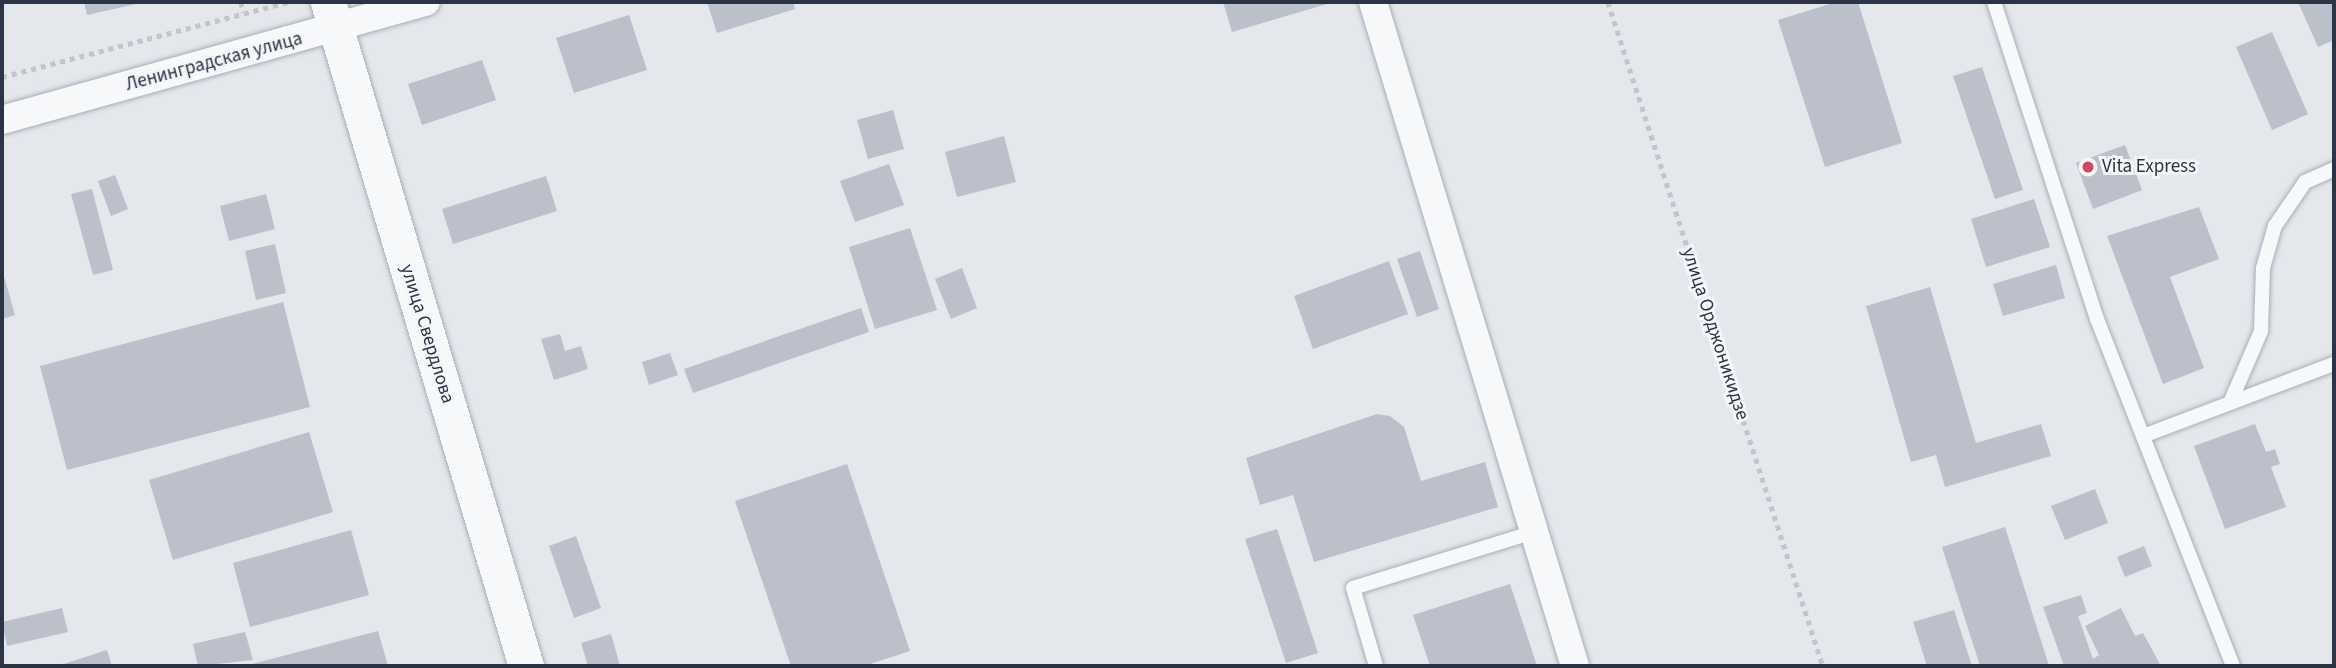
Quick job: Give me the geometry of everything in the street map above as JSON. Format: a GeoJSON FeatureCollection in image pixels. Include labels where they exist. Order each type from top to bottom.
{"type":"FeatureCollection","features":[{"type":"Feature","properties":{"kind":"street","name":"Ленинградская улица"},"geometry":{"type":"LineString","coordinates":[[2,120],[331,15],[426,2]]}},
{"type":"Feature","properties":{"kind":"street"},"geometry":{"type":"LineString","coordinates":[[1373,2],[1575,666]]}},
{"type":"Feature","properties":{"kind":"street","name":"улица Свердлова"},"geometry":{"type":"LineString","coordinates":[[331,15],[526,666]]}},
{"type":"Feature","properties":{"kind":"lane"},"geometry":{"type":"LineString","coordinates":[[1994,2],[2097,319],[2233,666]]}},
{"type":"Feature","properties":{"kind":"lane"},"geometry":{"type":"LineString","coordinates":[[2230,404],[2261,331],[2263,268],[2275,226],[2305,182],[2334,169]]}},
{"type":"Feature","properties":{"kind":"lane"},"geometry":{"type":"LineString","coordinates":[[2143,436],[2334,363]]}},
{"type":"Feature","properties":{"kind":"lane"},"geometry":{"type":"LineString","coordinates":[[1376,666],[1353,588],[1534,531]]}},
{"type":"Feature","properties":{"kind":"path"},"geometry":{"type":"LineString","coordinates":[[241,2],[244,13]]}},
{"type":"Feature","properties":{"kind":"path"},"geometry":{"type":"LineString","coordinates":[[2,77],[287,2]]}},
{"type":"Feature","properties":{"kind":"path","name":"улица Орджоникидзе"},"geometry":{"type":"LineString","coordinates":[[1608,2],[1823,666]]}},
{"type":"Feature","properties":{"kind":"building"},"geometry":{"type":"Polygon","coordinates":[[[84,2],[139,2],[140,3],[87,15],[84,2]]]}},
{"type":"Feature","properties":{"kind":"building"},"geometry":{"type":"Polygon","coordinates":[[[707,2],[793,2],[795,9],[717,33],[707,2]]]}},
{"type":"Feature","properties":{"kind":"building"},"geometry":{"type":"Polygon","coordinates":[[[1223,2],[1326,2],[1327,4],[1232,32],[1223,2]]]}},
{"type":"Feature","properties":{"kind":"building"},"geometry":{"type":"Polygon","coordinates":[[[1836,2],[1858,2],[1902,143],[1825,167],[1778,20],[1836,2]]]}},
{"type":"Feature","properties":{"kind":"building"},"geometry":{"type":"Polygon","coordinates":[[[2298,2],[2334,2],[2334,40],[2318,47],[2298,2]]]}},
{"type":"Feature","properties":{"kind":"building"},"geometry":{"type":"Polygon","coordinates":[[[629,15],[647,70],[574,93],[556,38],[629,15]]]}},
{"type":"Feature","properties":{"kind":"building"},"geometry":{"type":"Polygon","coordinates":[[[2272,32],[2308,114],[2272,130],[2236,47],[2272,32]]]}},
{"type":"Feature","properties":{"kind":"building"},"geometry":{"type":"Polygon","coordinates":[[[482,60],[496,100],[422,125],[408,84],[482,60]]]}},
{"type":"Feature","properties":{"kind":"building"},"geometry":{"type":"Polygon","coordinates":[[[1982,67],[2023,190],[1995,199],[1953,76],[1982,67]]]}},
{"type":"Feature","properties":{"kind":"building"},"geometry":{"type":"Polygon","coordinates":[[[893,110],[904,149],[868,159],[857,120],[893,110]]]}},
{"type":"Feature","properties":{"kind":"building"},"geometry":{"type":"Polygon","coordinates":[[[1004,136],[1016,182],[957,197],[945,152],[1004,136]]]}},
{"type":"Feature","properties":{"kind":"building"},"geometry":{"type":"Polygon","coordinates":[[[2125,145],[2142,190],[2093,209],[2076,163],[2125,145]]]}},
{"type":"Feature","properties":{"kind":"building"},"geometry":{"type":"Polygon","coordinates":[[[889,164],[904,205],[855,222],[840,181],[889,164]]]}},
{"type":"Feature","properties":{"kind":"building"},"geometry":{"type":"Polygon","coordinates":[[[115,175],[128,209],[111,216],[98,181],[115,175]]]}},
{"type":"Feature","properties":{"kind":"building"},"geometry":{"type":"Polygon","coordinates":[[[546,176],[557,211],[453,244],[442,209],[546,176]]]}},
{"type":"Feature","properties":{"kind":"building"},"geometry":{"type":"Polygon","coordinates":[[[92,189],[113,270],[93,275],[71,194],[92,189]]]}},
{"type":"Feature","properties":{"kind":"building"},"geometry":{"type":"Polygon","coordinates":[[[266,194],[275,229],[229,241],[220,206],[266,194]]]}},
{"type":"Feature","properties":{"kind":"building"},"geometry":{"type":"Polygon","coordinates":[[[2034,199],[2050,247],[1986,267],[1971,219],[2034,199]]]}},
{"type":"Feature","properties":{"kind":"building"},"geometry":{"type":"Polygon","coordinates":[[[2199,207],[2219,259],[2170,277],[2204,368],[2163,384],[2107,236],[2199,207]]]}},
{"type":"Feature","properties":{"kind":"building"},"geometry":{"type":"Polygon","coordinates":[[[910,228],[937,310],[875,329],[849,247],[910,228]]]}},
{"type":"Feature","properties":{"kind":"building"},"geometry":{"type":"Polygon","coordinates":[[[275,244],[286,293],[256,300],[245,251],[275,244]]]}},
{"type":"Feature","properties":{"kind":"building"},"geometry":{"type":"Polygon","coordinates":[[[1420,251],[1439,309],[1417,317],[1397,259],[1420,251]]]}},
{"type":"Feature","properties":{"kind":"building"},"geometry":{"type":"Polygon","coordinates":[[[1389,261],[1408,314],[1313,349],[1294,296],[1389,261]]]}},
{"type":"Feature","properties":{"kind":"building"},"geometry":{"type":"Polygon","coordinates":[[[2056,265],[2065,298],[2003,316],[1993,284],[2056,265]]]}},
{"type":"Feature","properties":{"kind":"building"},"geometry":{"type":"Polygon","coordinates":[[[962,268],[977,308],[951,319],[935,279],[962,268]]]}},
{"type":"Feature","properties":{"kind":"building"},"geometry":{"type":"Polygon","coordinates":[[[2,269],[15,315],[2,319],[2,269]]]}},
{"type":"Feature","properties":{"kind":"building"},"geometry":{"type":"Polygon","coordinates":[[[1930,287],[1976,443],[2041,424],[2051,456],[1945,487],[1936,455],[1911,462],[1866,306],[1930,287]]]}},
{"type":"Feature","properties":{"kind":"building"},"geometry":{"type":"Polygon","coordinates":[[[283,302],[310,407],[67,470],[40,366],[283,302]]]}},
{"type":"Feature","properties":{"kind":"building"},"geometry":{"type":"Polygon","coordinates":[[[861,308],[869,332],[693,393],[684,369],[861,308]]]}},
{"type":"Feature","properties":{"kind":"building"},"geometry":{"type":"Polygon","coordinates":[[[560,334],[565,351],[581,346],[588,369],[554,380],[541,339],[560,334]]]}},
{"type":"Feature","properties":{"kind":"building"},"geometry":{"type":"Polygon","coordinates":[[[670,353],[678,375],[649,385],[642,362],[670,353]]]}},
{"type":"Feature","properties":{"kind":"building"},"geometry":{"type":"Polygon","coordinates":[[[1377,414],[1390,416],[1404,427],[1421,481],[1485,462],[1498,507],[1314,562],[1293,495],[1260,505],[1246,458],[1377,414]]]}},
{"type":"Feature","properties":{"kind":"building"},"geometry":{"type":"Polygon","coordinates":[[[2255,424],[2266,452],[2275,449],[2280,464],[2271,467],[2286,507],[2225,529],[2194,446],[2255,424]]]}},
{"type":"Feature","properties":{"kind":"building"},"geometry":{"type":"Polygon","coordinates":[[[309,432],[333,512],[173,560],[149,480],[309,432]]]}},
{"type":"Feature","properties":{"kind":"building"},"geometry":{"type":"Polygon","coordinates":[[[847,464],[910,651],[864,666],[791,666],[735,501],[847,464]]]}},
{"type":"Feature","properties":{"kind":"building"},"geometry":{"type":"Polygon","coordinates":[[[2095,489],[2108,523],[2065,540],[2051,506],[2095,489]]]}},
{"type":"Feature","properties":{"kind":"building"},"geometry":{"type":"Polygon","coordinates":[[[2005,527],[2049,666],[1980,666],[1942,547],[2005,527]]]}},
{"type":"Feature","properties":{"kind":"building"},"geometry":{"type":"Polygon","coordinates":[[[1277,529],[1318,653],[1286,663],[1245,539],[1277,529]]]}},
{"type":"Feature","properties":{"kind":"building"},"geometry":{"type":"Polygon","coordinates":[[[351,530],[369,595],[250,627],[233,563],[351,530]]]}},
{"type":"Feature","properties":{"kind":"building"},"geometry":{"type":"Polygon","coordinates":[[[576,536],[601,608],[574,618],[549,546],[576,536]]]}},
{"type":"Feature","properties":{"kind":"building"},"geometry":{"type":"Polygon","coordinates":[[[2144,546],[2152,566],[2125,577],[2117,557],[2144,546]]]}},
{"type":"Feature","properties":{"kind":"building"},"geometry":{"type":"Polygon","coordinates":[[[1510,584],[1537,666],[1430,666],[1413,615],[1510,584]]]}},
{"type":"Feature","properties":{"kind":"building"},"geometry":{"type":"Polygon","coordinates":[[[2081,595],[2087,613],[2078,616],[2093,659],[2099,655],[2085,626],[2121,608],[2135,636],[2143,633],[2161,666],[2064,666],[2043,607],[2081,595]]]}},
{"type":"Feature","properties":{"kind":"building"},"geometry":{"type":"Polygon","coordinates":[[[62,608],[68,632],[7,646],[2,622],[62,608]]]}},
{"type":"Feature","properties":{"kind":"building"},"geometry":{"type":"Polygon","coordinates":[[[1954,610],[1972,666],[1927,666],[1913,622],[1954,610]]]}},
{"type":"Feature","properties":{"kind":"building"},"geometry":{"type":"Polygon","coordinates":[[[378,631],[388,666],[248,666],[248,665],[378,631]]]}},
{"type":"Feature","properties":{"kind":"building"},"geometry":{"type":"Polygon","coordinates":[[[245,632],[253,660],[198,666],[193,644],[245,632]]]}},
{"type":"Feature","properties":{"kind":"building"},"geometry":{"type":"Polygon","coordinates":[[[611,634],[620,666],[588,666],[581,643],[611,634]]]}},
{"type":"Feature","properties":{"kind":"building"},"geometry":{"type":"Polygon","coordinates":[[[107,650],[112,666],[57,666],[107,650]]]}},
{"type":"Feature","properties":{"kind":"place","name":"Vita Express"},"geometry":{"type":"Point","coordinates":[2088,167]}}]}
